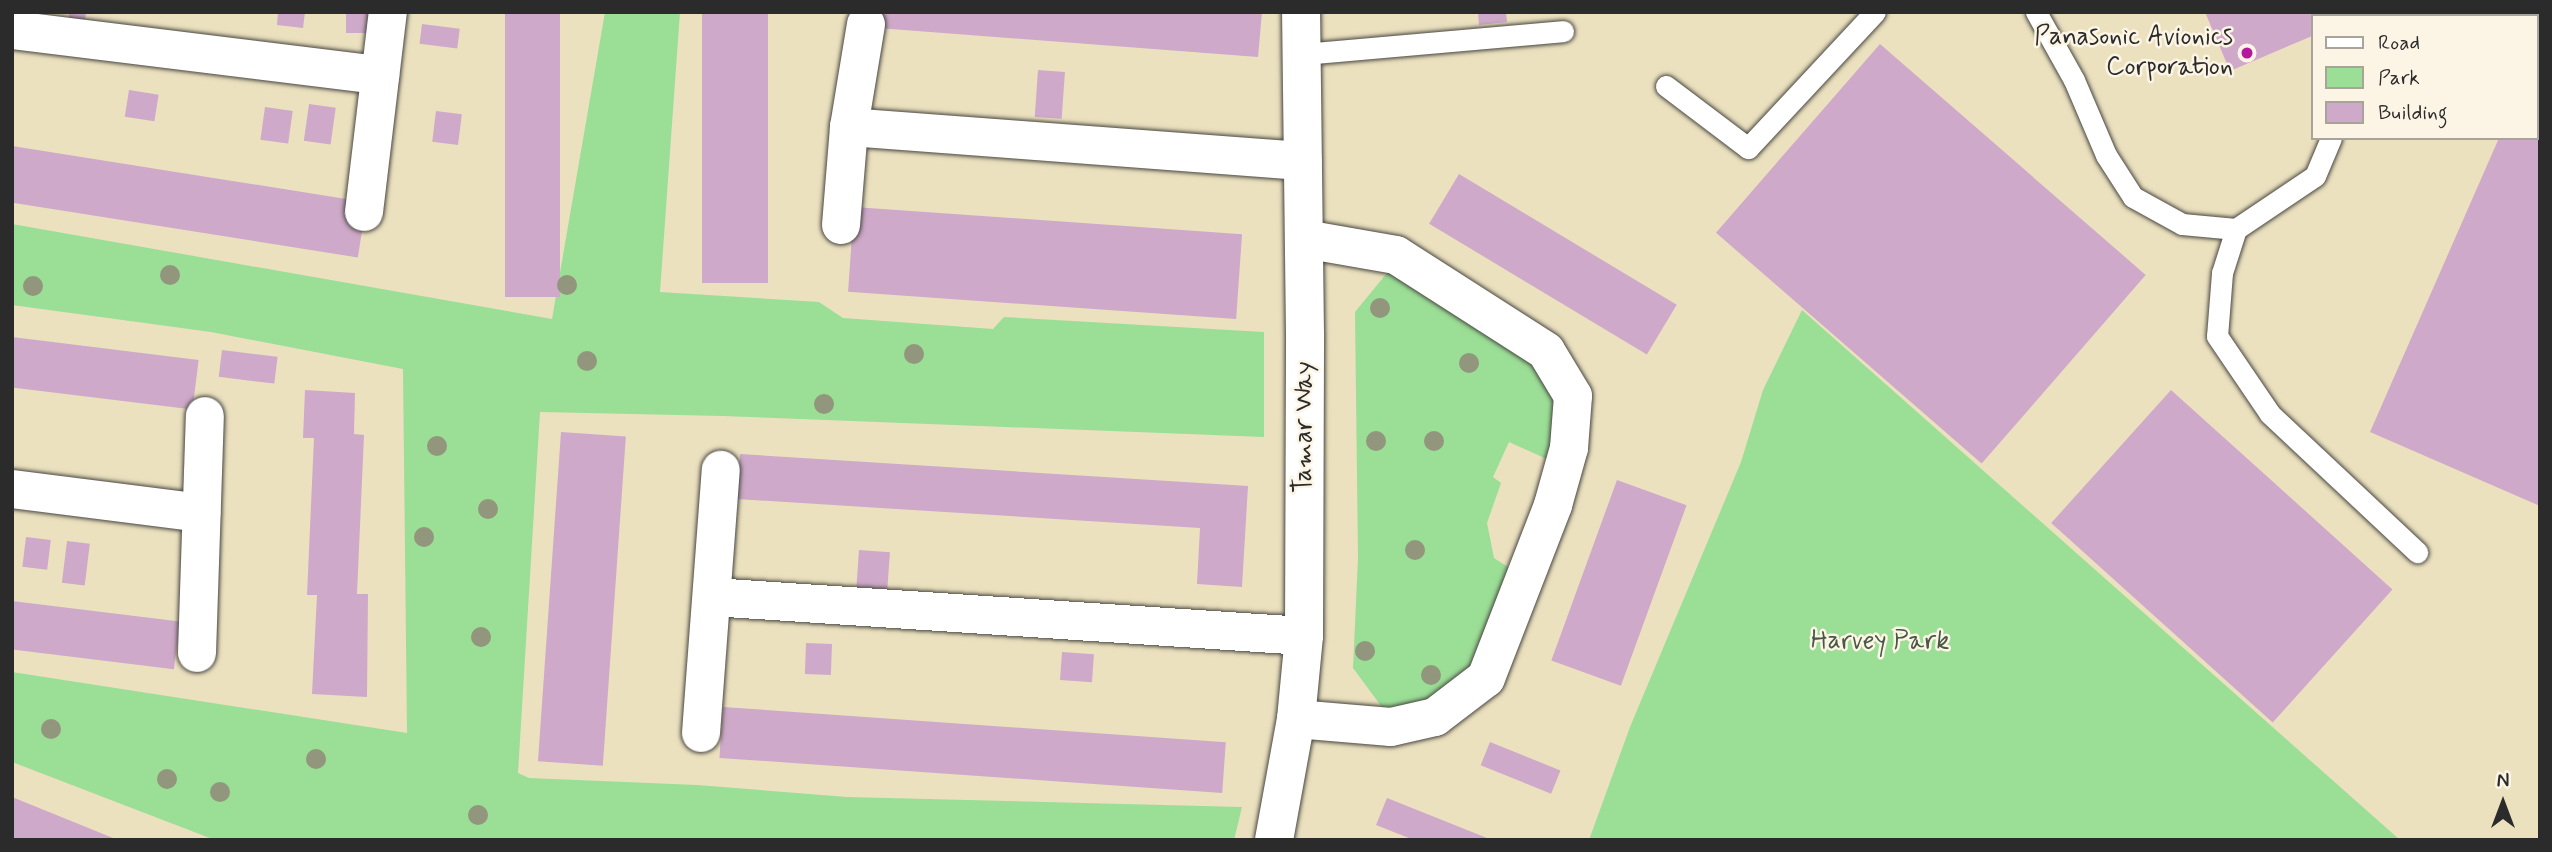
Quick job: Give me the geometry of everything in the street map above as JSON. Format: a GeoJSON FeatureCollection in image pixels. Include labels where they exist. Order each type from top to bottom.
{"type":"FeatureCollection","features":[{"type":"Feature","properties":{"kind":"street"},"geometry":{"type":"LineString","coordinates":[[364,212],[388,12]]}},
{"type":"Feature","properties":{"kind":"street","name":"Tamar Way"},"geometry":{"type":"LineString","coordinates":[[1274,840],[1296,719],[1304,636],[1301,12]]}},
{"type":"Feature","properties":{"kind":"street"},"geometry":{"type":"LineString","coordinates":[[841,225],[849,127],[866,24]]}},
{"type":"Feature","properties":{"kind":"street"},"geometry":{"type":"LineString","coordinates":[[12,30],[380,75]]}},
{"type":"Feature","properties":{"kind":"street"},"geometry":{"type":"LineString","coordinates":[[849,127],[1303,162]]}},
{"type":"Feature","properties":{"kind":"street"},"geometry":{"type":"LineString","coordinates":[[1296,719],[1391,727],[1435,718],[1486,678],[1553,505],[1569,448],[1573,396],[1546,351],[1396,255],[1304,239]]}},
{"type":"Feature","properties":{"kind":"street"},"geometry":{"type":"LineString","coordinates":[[197,653],[205,416]]}},
{"type":"Feature","properties":{"kind":"street"},"geometry":{"type":"LineString","coordinates":[[701,733],[721,470]]}},
{"type":"Feature","properties":{"kind":"street"},"geometry":{"type":"LineString","coordinates":[[12,489],[201,513]]}},
{"type":"Feature","properties":{"kind":"street"},"geometry":{"type":"LineString","coordinates":[[712,597],[1304,636]]}},
{"type":"Feature","properties":{"kind":"lane"},"geometry":{"type":"LineString","coordinates":[[1666,86],[1748,148],[1875,12]]}},
{"type":"Feature","properties":{"kind":"lane"},"geometry":{"type":"LineString","coordinates":[[2036,12],[2074,80],[2106,155],[2133,197],[2182,224],[2236,229]]}},
{"type":"Feature","properties":{"kind":"lane"},"geometry":{"type":"LineString","coordinates":[[1302,54],[1563,31]]}},
{"type":"Feature","properties":{"kind":"lane"},"geometry":{"type":"LineString","coordinates":[[2330,140],[2315,176],[2236,229],[2222,273],[2217,336],[2270,414],[2417,552]]}},
{"type":"Feature","properties":{"kind":"green space"},"geometry":{"type":"Polygon","coordinates":[[[605,12],[680,12],[660,292],[819,302],[843,318],[993,329],[1004,317],[1264,332],[1264,437],[723,416],[540,412],[518,773],[529,778],[697,785],[847,797],[1242,807],[1234,840],[215,840],[12,762],[12,672],[407,733],[403,369],[211,332],[12,305],[12,224],[552,319],[605,12]]]}},
{"type":"Feature","properties":{"kind":"green space"},"geometry":{"type":"Polygon","coordinates":[[[1391,268],[1521,336],[1560,412],[1549,460],[1509,442],[1493,477],[1501,483],[1487,523],[1494,558],[1511,569],[1473,666],[1452,694],[1387,714],[1353,668],[1358,558],[1355,312],[1391,268]]]}},
{"type":"Feature","properties":{"kind":"green space","name":"Harvey Park"},"geometry":{"type":"Polygon","coordinates":[[[1802,310],[2400,840],[1589,840],[1630,727],[1741,462],[1763,390],[1802,310]]]}},
{"type":"Feature","properties":{"kind":"building"},"geometry":{"type":"Polygon","coordinates":[[[69,12],[86,12],[85,21],[69,19],[69,12]]]}},
{"type":"Feature","properties":{"kind":"building"},"geometry":{"type":"Polygon","coordinates":[[[278,12],[305,12],[303,28],[277,25],[278,12]]]}},
{"type":"Feature","properties":{"kind":"building"},"geometry":{"type":"Polygon","coordinates":[[[346,12],[369,12],[369,33],[346,33],[346,12]]]}},
{"type":"Feature","properties":{"kind":"building"},"geometry":{"type":"Polygon","coordinates":[[[505,12],[560,12],[560,297],[505,297],[505,12]]]}},
{"type":"Feature","properties":{"kind":"building"},"geometry":{"type":"Polygon","coordinates":[[[702,12],[768,12],[768,283],[702,283],[702,12]]]}},
{"type":"Feature","properties":{"kind":"building"},"geometry":{"type":"Polygon","coordinates":[[[879,12],[1262,12],[1258,57],[878,28],[879,12]]]}},
{"type":"Feature","properties":{"kind":"building"},"geometry":{"type":"Polygon","coordinates":[[[1478,12],[1506,12],[1507,22],[1479,25],[1478,12]]]}},
{"type":"Feature","properties":{"kind":"building","name":"Panasonic Avionics Corporation"},"geometry":{"type":"Polygon","coordinates":[[[2205,12],[2369,12],[2310,14],[2310,37],[2230,71],[2205,12]]]}},
{"type":"Feature","properties":{"kind":"building"},"geometry":{"type":"Polygon","coordinates":[[[422,24],[460,29],[457,48],[420,44],[422,24]]]}},
{"type":"Feature","properties":{"kind":"building"},"geometry":{"type":"Polygon","coordinates":[[[1880,44],[2146,275],[1982,464],[1716,233],[1880,44]]]}},
{"type":"Feature","properties":{"kind":"building"},"geometry":{"type":"Polygon","coordinates":[[[2538,56],[2540,506],[2370,432],[2498,140],[2538,140],[2538,56]]]}},
{"type":"Feature","properties":{"kind":"building"},"geometry":{"type":"Polygon","coordinates":[[[1038,70],[1065,72],[1062,119],[1035,117],[1038,70]]]}},
{"type":"Feature","properties":{"kind":"building"},"geometry":{"type":"Polygon","coordinates":[[[129,90],[159,95],[154,121],[125,117],[129,90]]]}},
{"type":"Feature","properties":{"kind":"building"},"geometry":{"type":"Polygon","coordinates":[[[309,104],[336,108],[331,144],[304,141],[309,104]]]}},
{"type":"Feature","properties":{"kind":"building"},"geometry":{"type":"Polygon","coordinates":[[[265,107],[293,111],[288,144],[260,140],[265,107]]]}},
{"type":"Feature","properties":{"kind":"building"},"geometry":{"type":"Polygon","coordinates":[[[436,111],[462,114],[458,145],[432,142],[436,111]]]}},
{"type":"Feature","properties":{"kind":"building"},"geometry":{"type":"Polygon","coordinates":[[[12,146],[367,202],[358,257],[12,203],[12,146]]]}},
{"type":"Feature","properties":{"kind":"building"},"geometry":{"type":"Polygon","coordinates":[[[1459,174],[1677,305],[1647,355],[1429,224],[1459,174]]]}},
{"type":"Feature","properties":{"kind":"building"},"geometry":{"type":"Polygon","coordinates":[[[854,207],[1242,234],[1236,319],[848,292],[854,207]]]}},
{"type":"Feature","properties":{"kind":"building"},"geometry":{"type":"Polygon","coordinates":[[[12,337],[199,360],[193,410],[12,387],[12,337]]]}},
{"type":"Feature","properties":{"kind":"building"},"geometry":{"type":"Polygon","coordinates":[[[222,350],[278,357],[274,384],[219,377],[222,350]]]}},
{"type":"Feature","properties":{"kind":"building"},"geometry":{"type":"Polygon","coordinates":[[[305,390],[355,393],[354,434],[364,435],[357,594],[368,594],[367,697],[312,694],[317,595],[307,595],[314,438],[303,438],[305,390]]]}},
{"type":"Feature","properties":{"kind":"building"},"geometry":{"type":"Polygon","coordinates":[[[2171,390],[2392,589],[2273,722],[2051,523],[2171,390]]]}},
{"type":"Feature","properties":{"kind":"building"},"geometry":{"type":"Polygon","coordinates":[[[561,432],[626,437],[603,766],[538,761],[561,432]]]}},
{"type":"Feature","properties":{"kind":"building"},"geometry":{"type":"Polygon","coordinates":[[[740,454],[1248,486],[1242,587],[1197,584],[1200,528],[737,499],[740,454]]]}},
{"type":"Feature","properties":{"kind":"building"},"geometry":{"type":"Polygon","coordinates":[[[1617,480],[1687,505],[1621,686],[1551,660],[1617,480]]]}},
{"type":"Feature","properties":{"kind":"building"},"geometry":{"type":"Polygon","coordinates":[[[26,537],[51,540],[47,570],[22,567],[26,537]]]}},
{"type":"Feature","properties":{"kind":"building"},"geometry":{"type":"Polygon","coordinates":[[[67,541],[90,544],[85,585],[62,583],[67,541]]]}},
{"type":"Feature","properties":{"kind":"building"},"geometry":{"type":"Polygon","coordinates":[[[859,550],[890,552],[887,589],[856,587],[859,550]]]}},
{"type":"Feature","properties":{"kind":"building"},"geometry":{"type":"Polygon","coordinates":[[[12,601],[180,622],[174,669],[12,649],[12,601]]]}},
{"type":"Feature","properties":{"kind":"building"},"geometry":{"type":"Polygon","coordinates":[[[806,643],[832,644],[831,675],[805,674],[806,643]]]}},
{"type":"Feature","properties":{"kind":"building"},"geometry":{"type":"Polygon","coordinates":[[[1062,652],[1094,654],[1092,682],[1060,680],[1062,652]]]}},
{"type":"Feature","properties":{"kind":"building"},"geometry":{"type":"Polygon","coordinates":[[[723,707],[1226,742],[1222,793],[719,758],[723,707]]]}},
{"type":"Feature","properties":{"kind":"building"},"geometry":{"type":"Polygon","coordinates":[[[1490,742],[1560,770],[1551,794],[1481,765],[1490,742]]]}},
{"type":"Feature","properties":{"kind":"building"},"geometry":{"type":"Polygon","coordinates":[[[12,797],[118,840],[12,840],[12,797]]]}},
{"type":"Feature","properties":{"kind":"building"},"geometry":{"type":"Polygon","coordinates":[[[1387,798],[1492,840],[1414,840],[1376,825],[1387,798]]]}},
{"type":"Feature","properties":{"kind":"place","name":"Panasonic Avionics Corporation"},"geometry":{"type":"Point","coordinates":[2247,53]}}]}
